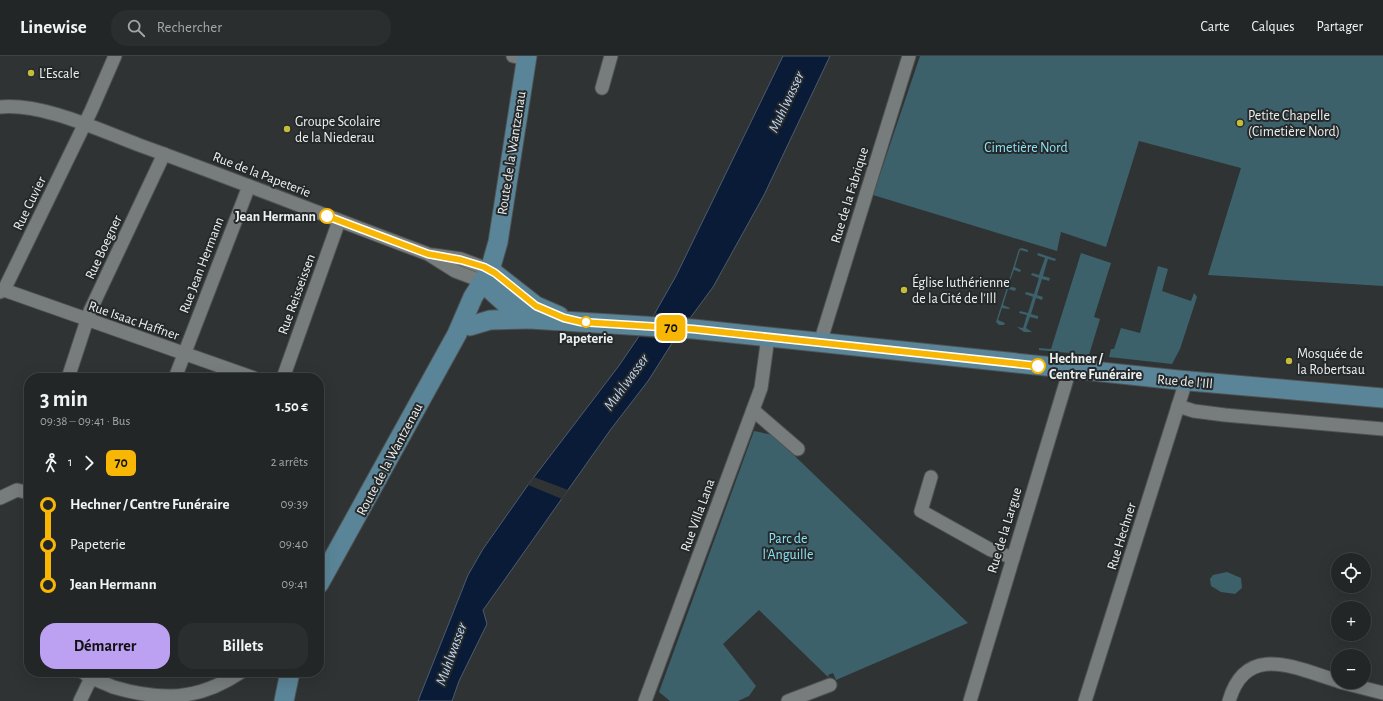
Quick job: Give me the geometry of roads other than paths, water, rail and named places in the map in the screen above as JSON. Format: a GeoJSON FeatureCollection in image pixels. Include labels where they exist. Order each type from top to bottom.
{"type":"FeatureCollection","features":[{"type":"Feature","properties":{"kind":"main road","name":"Route de la Wantzenau"},"geometry":{"type":"LineString","coordinates":[[496,250],[522,57]]}},
{"type":"Feature","properties":{"kind":"main road"},"geometry":{"type":"LineString","coordinates":[[488,280],[499,264],[496,250]]}},
{"type":"Feature","properties":{"kind":"main road","name":"Rue de l'Ill"},"geometry":{"type":"LineString","coordinates":[[488,280],[516,313],[530,319]]}},
{"type":"Feature","properties":{"kind":"main road","name":"Rue de l'Ill"},"geometry":{"type":"LineString","coordinates":[[488,280],[536,306],[564,318],[581,322]]}},
{"type":"Feature","properties":{"kind":"main road","name":"Route de la Wantzenau"},"geometry":{"type":"LineString","coordinates":[[324,575],[464,330],[482,308],[488,280]]}},
{"type":"Feature","properties":{"kind":"main road","name":"Rue de l'Ill"},"geometry":{"type":"LineString","coordinates":[[464,330],[496,319],[530,319],[693,329],[1186,381],[1383,398]]}},
{"type":"Feature","properties":{"kind":"main road"},"geometry":{"type":"LineString","coordinates":[[284,701],[289,677]]}},
{"type":"Feature","properties":{"kind":"street","name":"Rue Cuvier"},"geometry":{"type":"LineString","coordinates":[[2,291],[84,125],[115,56]]}},
{"type":"Feature","properties":{"kind":"street"},"geometry":{"type":"LineString","coordinates":[[602,88],[611,56]]}},
{"type":"Feature","properties":{"kind":"street","name":"Rue de la Fabrique"},"geometry":{"type":"LineString","coordinates":[[820,343],[909,56]]}},
{"type":"Feature","properties":{"kind":"street","name":"Rue de la Papeterie"},"geometry":{"type":"LineString","coordinates":[[0,106],[12,106],[38,110],[84,125],[428,254],[457,259],[488,280]]}},
{"type":"Feature","properties":{"kind":"street","name":"Rue Boegner"},"geometry":{"type":"LineString","coordinates":[[70,373],[88,320],[164,154]]}},
{"type":"Feature","properties":{"kind":"street","name":"Rue Jean Hermann"},"geometry":{"type":"LineString","coordinates":[[177,373],[249,186]]}},
{"type":"Feature","properties":{"kind":"street","name":"Rue Reisseissen"},"geometry":{"type":"LineString","coordinates":[[285,373],[339,221]]}},
{"type":"Feature","properties":{"kind":"street"},"geometry":{"type":"LineString","coordinates":[[488,280],[489,262],[496,250]]}},
{"type":"Feature","properties":{"kind":"street","name":"Rue Isaac Haffner"},"geometry":{"type":"LineString","coordinates":[[2,291],[239,373]]}},
{"type":"Feature","properties":{"kind":"street","name":"Rue Villa Lana"},"geometry":{"type":"LineString","coordinates":[[646,701],[761,388],[768,337]]}},
{"type":"Feature","properties":{"kind":"street","name":"Rue de la Largue"},"geometry":{"type":"LineString","coordinates":[[970,701],[1070,369]]}},
{"type":"Feature","properties":{"kind":"street","name":"Rue Hechner"},"geometry":{"type":"LineString","coordinates":[[1085,701],[1186,381]]}},
{"type":"Feature","properties":{"kind":"street","name":"Rue de l'Ill"},"geometry":{"type":"LineString","coordinates":[[1178,406],[1194,411],[1225,415],[1383,429]]}},
{"type":"Feature","properties":{"kind":"street"},"geometry":{"type":"LineString","coordinates":[[753,410],[798,449]]}},
{"type":"Feature","properties":{"kind":"street"},"geometry":{"type":"LineString","coordinates":[[931,476],[921,511],[991,550],[1013,558]]}},
{"type":"Feature","properties":{"kind":"street"},"geometry":{"type":"LineString","coordinates":[[0,498],[17,490],[24,492]]}},
{"type":"Feature","properties":{"kind":"street"},"geometry":{"type":"LineString","coordinates":[[1229,701],[1238,678],[1255,666],[1266,663],[1292,668],[1331,680]]}},
{"type":"Feature","properties":{"kind":"street"},"geometry":{"type":"LineString","coordinates":[[80,701],[86,677]]}},
{"type":"Feature","properties":{"kind":"street"},"geometry":{"type":"LineString","coordinates":[[92,677],[134,694],[153,698],[170,699],[189,696],[214,688],[232,677]]}},
{"type":"Feature","properties":{"kind":"street"},"geometry":{"type":"LineString","coordinates":[[788,701],[830,685]]}},
{"type":"Feature","properties":{"kind":"street"},"geometry":{"type":"LineString","coordinates":[[1367,689],[1383,693]]}},
{"type":"Feature","properties":{"kind":"water","name":"Muhlwasser"},"geometry":{"type":"Polygon","coordinates":[[[783,56],[830,56],[764,195],[713,287],[674,340],[648,381],[611,429],[483,610],[487,624],[459,681],[452,701],[418,701],[468,575],[483,549],[528,485],[618,367],[655,313],[676,276],[783,56]]]}},
{"type":"Feature","properties":{"kind":"place","name":"L’Escale"},"geometry":{"type":"Point","coordinates":[31,73]}},
{"type":"Feature","properties":{"kind":"place","name":"Petite Chapelle (Cimetière Nord)"},"geometry":{"type":"Point","coordinates":[1240,123]}},
{"type":"Feature","properties":{"kind":"place","name":"Groupe Scolaire de la Niederau"},"geometry":{"type":"Point","coordinates":[287,129]}},
{"type":"Feature","properties":{"kind":"place","name":"Jean Hermann"},"geometry":{"type":"Point","coordinates":[327,216]}},
{"type":"Feature","properties":{"kind":"place","name":"Église luthérienne de la Cité de l'Ill"},"geometry":{"type":"Point","coordinates":[904,290]}},
{"type":"Feature","properties":{"kind":"place","name":"Papeterie"},"geometry":{"type":"Point","coordinates":[586,322]}},
{"type":"Feature","properties":{"kind":"place","name":"Mosquée de la Robertsau"},"geometry":{"type":"Point","coordinates":[1289,361]}},
{"type":"Feature","properties":{"kind":"place","name":"Hechner / Centre Funéraire"},"geometry":{"type":"Point","coordinates":[1038,366]}},
{"type":"Feature","properties":{"kind":"park label","name":"Cimetière Nord"},"geometry":{"type":"Point","coordinates":[1026,147]}},
{"type":"Feature","properties":{"kind":"park label","name":"Parc de l'Anguille"},"geometry":{"type":"Point","coordinates":[788,546]}}]}
